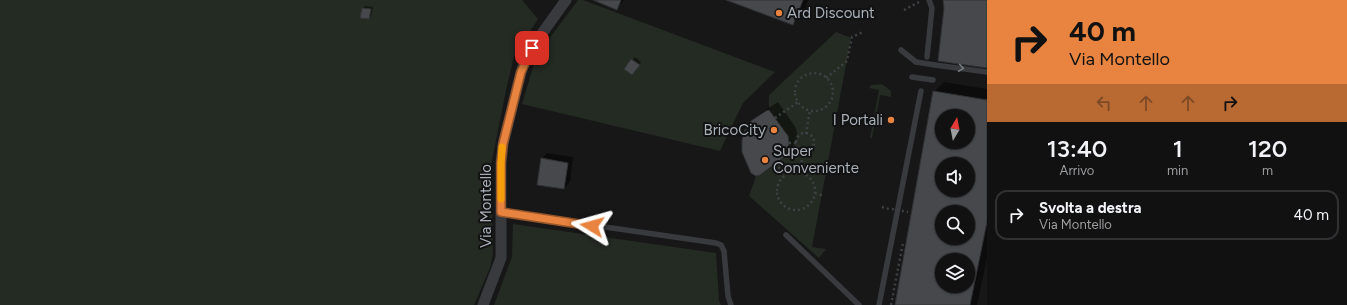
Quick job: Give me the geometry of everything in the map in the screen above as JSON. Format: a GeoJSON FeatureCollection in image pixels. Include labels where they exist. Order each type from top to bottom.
{"type":"FeatureCollection","features":[{"type":"Feature","properties":{"kind":"street","name":"Via Montello"},"geometry":{"type":"LineString","coordinates":[[483,305],[501,258],[501,163],[503,144],[521,72],[526,58],[566,0]]}},
{"type":"Feature","properties":{"kind":"lane"},"geometry":{"type":"LineString","coordinates":[[927,57],[932,8],[929,0]]}},
{"type":"Feature","properties":{"kind":"lane"},"geometry":{"type":"LineString","coordinates":[[901,50],[916,62],[987,72]]}},
{"type":"Feature","properties":{"kind":"lane"},"geometry":{"type":"LineString","coordinates":[[912,76],[933,80]]}},
{"type":"Feature","properties":{"kind":"lane"},"geometry":{"type":"LineString","coordinates":[[879,305],[921,91]]}},
{"type":"Feature","properties":{"kind":"lane"},"geometry":{"type":"LineString","coordinates":[[501,212],[716,243],[721,245],[724,251],[728,296],[731,305]]}},
{"type":"Feature","properties":{"kind":"lane"},"geometry":{"type":"LineString","coordinates":[[786,235],[859,305]]}},
{"type":"Feature","properties":{"kind":"path"},"geometry":{"type":"LineString","coordinates":[[904,10],[922,0]]}},
{"type":"Feature","properties":{"kind":"path"},"geometry":{"type":"LineString","coordinates":[[826,78],[847,61],[852,38],[863,32]]}},
{"type":"Feature","properties":{"kind":"path"},"geometry":{"type":"LineString","coordinates":[[815,73],[826,78],[832,89],[830,102],[820,110],[803,108],[798,102],[794,92],[795,86],[803,76],[809,74],[815,73]]}},
{"type":"Feature","properties":{"kind":"path"},"geometry":{"type":"LineString","coordinates":[[775,118],[798,102]]}},
{"type":"Feature","properties":{"kind":"path"},"geometry":{"type":"LineString","coordinates":[[806,134],[810,110]]}},
{"type":"Feature","properties":{"kind":"path"},"geometry":{"type":"LineString","coordinates":[[806,134],[812,137],[814,143],[809,150],[803,151],[798,148],[796,143],[799,136],[806,134]]}},
{"type":"Feature","properties":{"kind":"path"},"geometry":{"type":"LineString","coordinates":[[789,143],[796,143]]}},
{"type":"Feature","properties":{"kind":"path"},"geometry":{"type":"LineString","coordinates":[[800,172],[803,151]]}},
{"type":"Feature","properties":{"kind":"path"},"geometry":{"type":"LineString","coordinates":[[776,163],[784,176]]}},
{"type":"Feature","properties":{"kind":"path"},"geometry":{"type":"LineString","coordinates":[[792,172],[800,172],[809,177],[815,187],[815,194],[809,205],[797,210],[790,209],[780,202],[777,195],[777,189],[778,183],[784,176],[792,172]]}},
{"type":"Feature","properties":{"kind":"path"},"geometry":{"type":"LineString","coordinates":[[815,194],[824,196]]}},
{"type":"Feature","properties":{"kind":"path"},"geometry":{"type":"LineString","coordinates":[[892,209],[908,212]]}},
{"type":"Feature","properties":{"kind":"shaded area"},"geometry":{"type":"Polygon","coordinates":[[[0,0],[522,0],[538,19],[514,56],[506,90],[491,165],[493,253],[490,268],[474,305],[0,305],[0,0]]]}},
{"type":"Feature","properties":{"kind":"shaded area"},"geometry":{"type":"Polygon","coordinates":[[[578,0],[583,0],[775,72],[743,103],[720,151],[522,104],[533,67],[549,39],[578,0]]]}},
{"type":"Feature","properties":{"kind":"shaded area"},"geometry":{"type":"Polygon","coordinates":[[[836,32],[851,38],[812,247],[826,249],[819,258],[749,196],[756,176],[780,162],[789,150],[788,138],[769,108],[769,95],[836,32]]]}},
{"type":"Feature","properties":{"kind":"shaded area"},"geometry":{"type":"Polygon","coordinates":[[[882,84],[891,91],[891,97],[880,95],[872,138],[870,138],[879,90],[869,88],[871,85],[882,84]]]}},
{"type":"Feature","properties":{"kind":"shaded area"},"geometry":{"type":"Polygon","coordinates":[[[513,224],[716,253],[719,301],[721,305],[494,305],[512,257],[513,224]]]}},
{"type":"Feature","properties":{"kind":"building"},"geometry":{"type":"Polygon","coordinates":[[[593,0],[621,0],[617,10],[593,0]]]}},
{"type":"Feature","properties":{"kind":"building","name":"Ard Discount"},"geometry":{"type":"Polygon","coordinates":[[[726,0],[803,0],[793,25],[726,0]]]}},
{"type":"Feature","properties":{"kind":"building"},"geometry":{"type":"Polygon","coordinates":[[[943,0],[987,0],[987,68],[938,61],[944,8],[943,0]]]}},
{"type":"Feature","properties":{"kind":"building"},"geometry":{"type":"Polygon","coordinates":[[[362,8],[371,9],[369,19],[360,18],[362,8]]]}},
{"type":"Feature","properties":{"kind":"building"},"geometry":{"type":"Polygon","coordinates":[[[631,59],[640,65],[632,75],[624,69],[631,59]]]}},
{"type":"Feature","properties":{"kind":"building"},"geometry":{"type":"Polygon","coordinates":[[[933,91],[987,100],[987,222],[975,281],[975,253],[935,253],[935,293],[972,293],[970,305],[895,305],[933,91]]]}},
{"type":"Feature","properties":{"kind":"building"},"geometry":{"type":"Polygon","coordinates":[[[769,110],[788,136],[788,151],[784,157],[760,175],[756,176],[751,173],[742,152],[742,140],[745,130],[751,121],[769,110]]]}},
{"type":"Feature","properties":{"kind":"building"},"geometry":{"type":"Polygon","coordinates":[[[541,158],[568,163],[564,189],[537,185],[541,158]]]}},
{"type":"Feature","properties":{"kind":"slow traffic"},"geometry":{"type":"LineString","coordinates":[[501,199],[502,147]]}},
{"type":"Feature","properties":{"kind":"place","name":"Ard Discount"},"geometry":{"type":"Point","coordinates":[779,13]}},
{"type":"Feature","properties":{"kind":"place","name":"I Portali"},"geometry":{"type":"Point","coordinates":[891,120]}},
{"type":"Feature","properties":{"kind":"place","name":"BricoCity"},"geometry":{"type":"Point","coordinates":[774,130]}},
{"type":"Feature","properties":{"kind":"place","name":"Super Conveniente"},"geometry":{"type":"Point","coordinates":[765,160]}},
{"type":"Feature","properties":{"kind":"route"},"geometry":{"type":"LineString","coordinates":[[532,48],[526,58],[521,72],[503,144],[501,163],[501,212],[592,226]]}}]}
